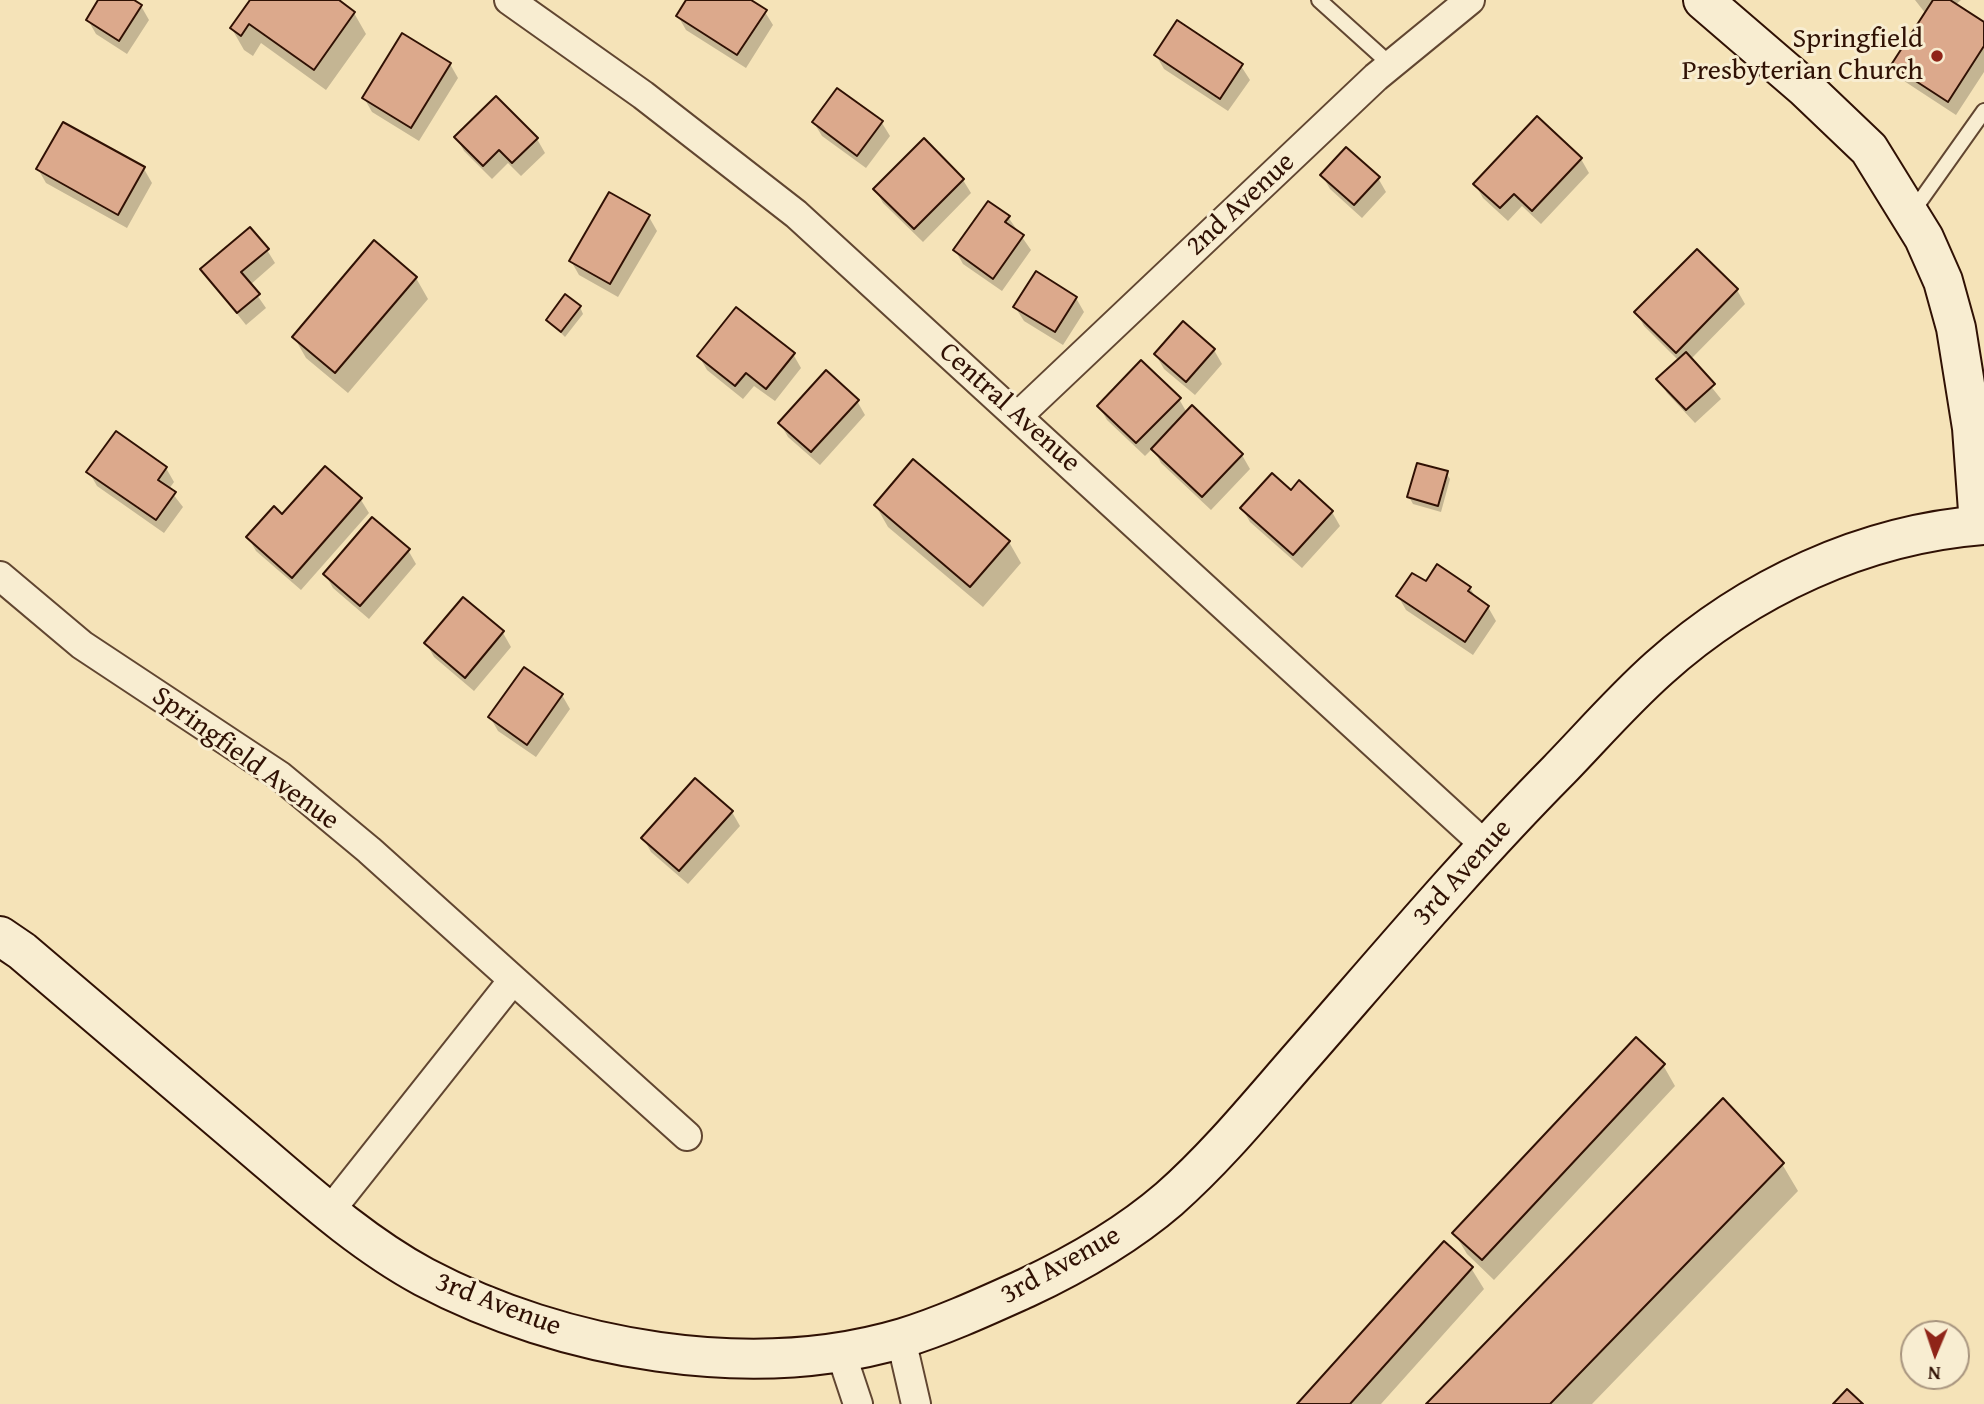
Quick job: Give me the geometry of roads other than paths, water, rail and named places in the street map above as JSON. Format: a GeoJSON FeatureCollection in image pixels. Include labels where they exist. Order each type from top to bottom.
{"type":"FeatureCollection","features":[{"type":"Feature","properties":{"kind":"street","name":"Central Avenue"},"geometry":{"type":"LineString","coordinates":[[509,0],[643,95],[796,214],[1485,845]]}},
{"type":"Feature","properties":{"kind":"street","name":"2nd Avenue"},"geometry":{"type":"LineString","coordinates":[[1018,416],[1391,65],[1470,0]]}},
{"type":"Feature","properties":{"kind":"street"},"geometry":{"type":"LineString","coordinates":[[1703,0],[1804,87],[1869,149],[1924,238],[1943,281],[1956,328],[1972,428],[1982,525]]}},
{"type":"Feature","properties":{"kind":"street","name":"3rd Avenue"},"geometry":{"type":"LineString","coordinates":[[0,936],[22,951],[329,1212],[421,1275],[509,1315],[603,1341],[681,1354],[761,1358],[839,1350],[901,1339],[977,1310],[1055,1274],[1118,1238],[1169,1199],[1220,1149],[1485,845],[1660,667],[1711,628],[1779,585],[1857,550],[1914,534],[1982,525]]}},
{"type":"Feature","properties":{"kind":"street","name":"Springfield Avenue"},"geometry":{"type":"LineString","coordinates":[[0,576],[82,645],[280,776],[369,850],[687,1136]]}},
{"type":"Feature","properties":{"kind":"street"},"geometry":{"type":"LineString","coordinates":[[329,1212],[513,980]]}},
{"type":"Feature","properties":{"kind":"street"},"geometry":{"type":"LineString","coordinates":[[901,1339],[916,1404]]}},
{"type":"Feature","properties":{"kind":"street"},"geometry":{"type":"LineString","coordinates":[[839,1350],[858,1404]]}},
{"type":"Feature","properties":{"kind":"lane"},"geometry":{"type":"LineString","coordinates":[[1319,0],[1391,65]]}},
{"type":"Feature","properties":{"kind":"lane"},"geometry":{"type":"LineString","coordinates":[[1910,215],[1984,111]]}},
{"type":"Feature","properties":{"kind":"place","name":"Springfield Presbyterian Church"},"geometry":{"type":"Point","coordinates":[1937,56]}}]}
